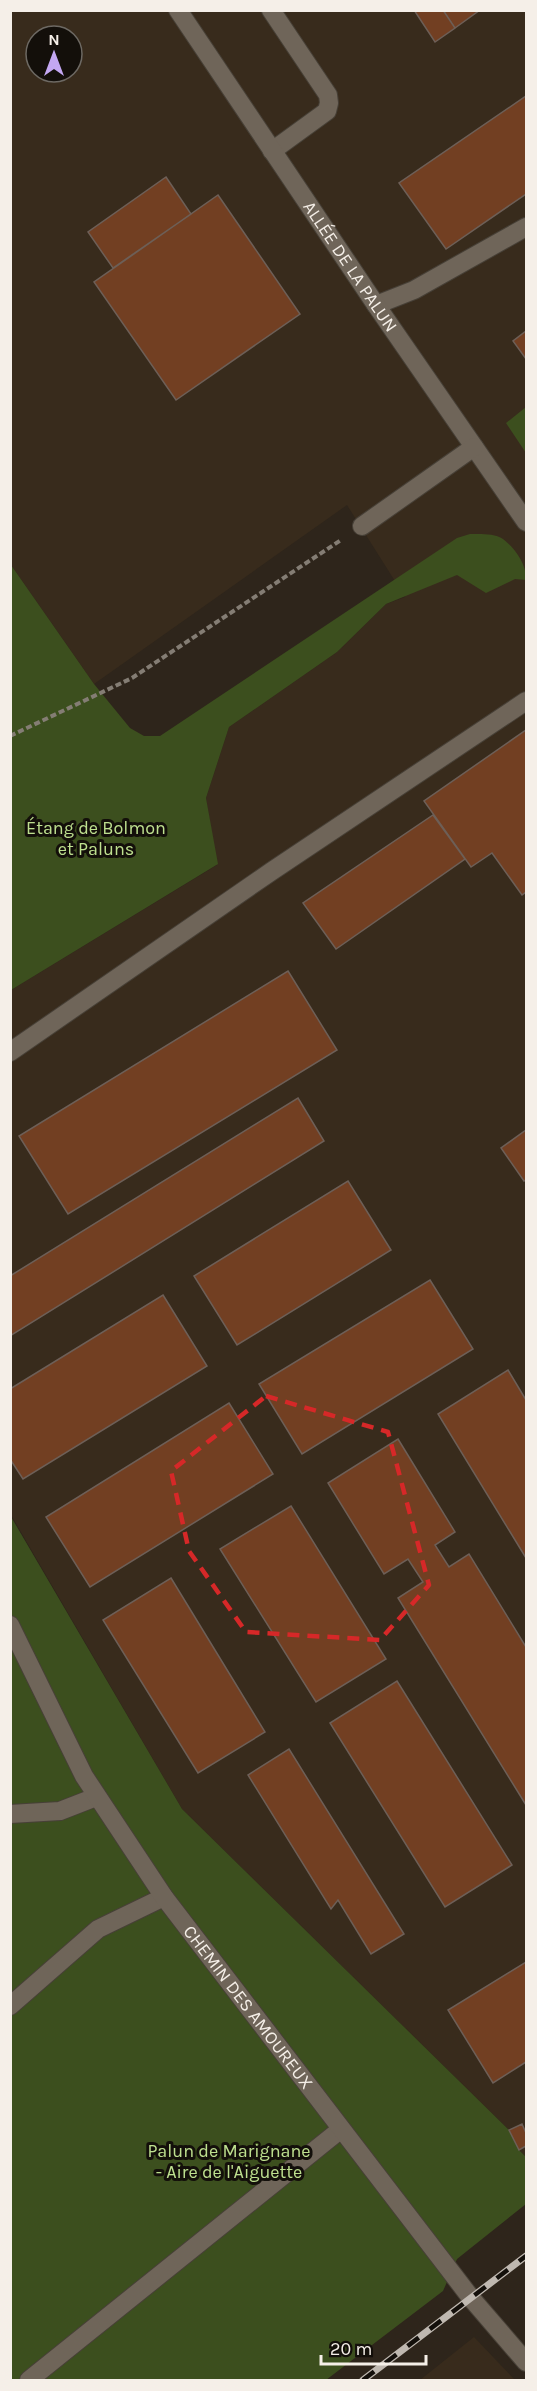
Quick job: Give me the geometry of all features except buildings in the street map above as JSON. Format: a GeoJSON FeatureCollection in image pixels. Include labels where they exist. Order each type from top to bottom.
{"type":"FeatureCollection","features":[{"type":"Feature","properties":{"kind":"street","name":"ALLÉE DE LA PALUN"},"geometry":{"type":"LineString","coordinates":[[178,10],[375,305],[526,522]]}},
{"type":"Feature","properties":{"kind":"street"},"geometry":{"type":"LineString","coordinates":[[271,10],[328,95],[329,103],[327,111],[272,151]]}},
{"type":"Feature","properties":{"kind":"street"},"geometry":{"type":"LineString","coordinates":[[375,305],[414,290],[526,227]]}},
{"type":"Feature","properties":{"kind":"street"},"geometry":{"type":"LineString","coordinates":[[362,526],[474,447]]}},
{"type":"Feature","properties":{"kind":"street"},"geometry":{"type":"LineString","coordinates":[[10,1052],[272,871],[526,701]]}},
{"type":"Feature","properties":{"kind":"street","name":"CHEMIN DES AMOUREUX"},"geometry":{"type":"LineString","coordinates":[[10,1625],[96,1797],[164,1897],[340,2130],[471,2298],[526,2362]]}},
{"type":"Feature","properties":{"kind":"street"},"geometry":{"type":"LineString","coordinates":[[10,1814],[60,1811],[96,1797]]}},
{"type":"Feature","properties":{"kind":"street"},"geometry":{"type":"LineString","coordinates":[[10,2006],[98,1929],[164,1897]]}},
{"type":"Feature","properties":{"kind":"street"},"geometry":{"type":"LineString","coordinates":[[29,2380],[340,2130]]}},
{"type":"Feature","properties":{"kind":"path"},"geometry":{"type":"LineString","coordinates":[[10,736],[132,678],[362,526]]}},
{"type":"Feature","properties":{"kind":"highlighted area"},"geometry":{"type":"Polygon","coordinates":[[[266,1396],[388,1432],[429,1585],[380,1640],[246,1632],[189,1551],[171,1471],[266,1396]]]}},
{"type":"Feature","properties":{"kind":"shaded area"},"geometry":{"type":"Polygon","coordinates":[[[10,11],[526,11],[526,2157],[519,2150],[509,2130],[182,1809],[11,1515],[11,990],[217,865],[206,798],[229,727],[337,652],[386,604],[405,597],[347,505],[94,684],[11,565],[10,11]]]}},
{"type":"Feature","properties":{"kind":"shaded area"},"geometry":{"type":"Polygon","coordinates":[[[474,2337],[515,2380],[420,2380],[474,2337]]]}},
{"type":"Feature","properties":{"kind":"green space"},"geometry":{"type":"Polygon","coordinates":[[[526,407],[526,453],[506,423],[526,407]]]}},
{"type":"Feature","properties":{"kind":"green space","name":"Étang de Bolmon et Paluns"},"geometry":{"type":"Polygon","coordinates":[[[470,534],[491,535],[503,539],[519,557],[525,569],[526,580],[515,579],[486,593],[457,575],[386,604],[337,652],[229,727],[206,798],[218,864],[11,990],[11,565],[94,684],[130,728],[144,736],[160,736],[457,538],[470,534]]]}},
{"type":"Feature","properties":{"kind":"green space","name":"Palun de Marignane - Aire de l'Aiguette"},"geometry":{"type":"Polygon","coordinates":[[[10,1515],[182,1809],[509,2130],[519,2150],[526,2157],[526,2204],[457,2259],[443,2291],[326,2380],[11,2380],[10,1515]]]}},
{"type":"Feature","properties":{"kind":"railway"},"geometry":{"type":"LineString","coordinates":[[363,2380],[526,2256]]}}]}
